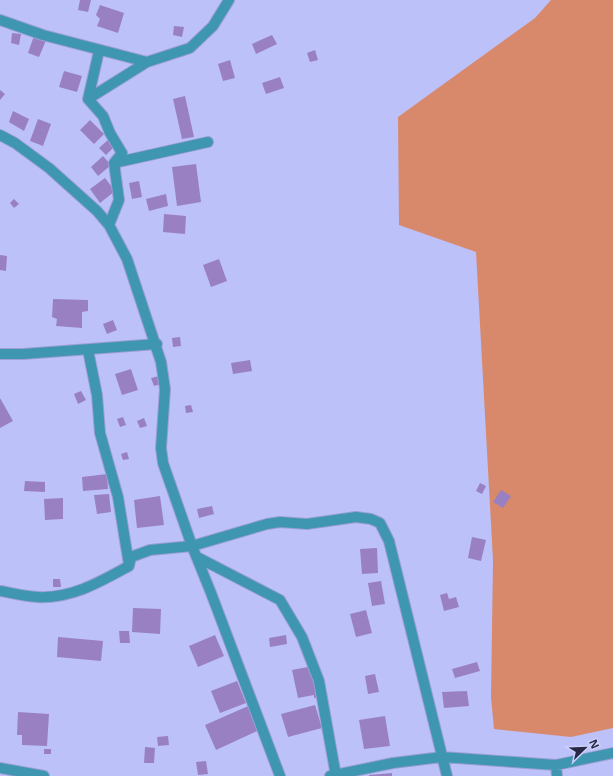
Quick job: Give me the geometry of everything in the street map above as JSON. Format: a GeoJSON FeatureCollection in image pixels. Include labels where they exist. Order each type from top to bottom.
{"type":"FeatureCollection","features":[{"type":"Feature","properties":{"kind":"street"},"geometry":{"type":"LineString","coordinates":[[88,99],[147,62],[190,48],[204,37],[213,26],[229,0]]}},
{"type":"Feature","properties":{"kind":"street"},"geometry":{"type":"LineString","coordinates":[[0,20],[99,51],[147,62]]}},
{"type":"Feature","properties":{"kind":"street"},"geometry":{"type":"LineString","coordinates":[[88,99],[99,51]]}},
{"type":"Feature","properties":{"kind":"street"},"geometry":{"type":"LineString","coordinates":[[88,99],[102,116],[122,152],[114,163],[119,200],[109,225]]}},
{"type":"Feature","properties":{"kind":"street"},"geometry":{"type":"LineString","coordinates":[[0,135],[15,143],[50,168],[97,211],[109,225],[127,259],[157,344],[165,389],[162,448],[163,464],[192,546],[280,776]]}},
{"type":"Feature","properties":{"kind":"street"},"geometry":{"type":"LineString","coordinates":[[114,163],[208,142]]}},
{"type":"Feature","properties":{"kind":"street"},"geometry":{"type":"LineString","coordinates":[[0,354],[88,350],[157,344]]}},
{"type":"Feature","properties":{"kind":"street"},"geometry":{"type":"LineString","coordinates":[[88,350],[97,395],[100,433],[118,497],[129,566]]}},
{"type":"Feature","properties":{"kind":"street"},"geometry":{"type":"LineString","coordinates":[[0,591],[38,597],[74,593],[94,586],[129,566],[132,557],[150,550],[192,546],[253,527],[280,522],[306,524],[356,517],[372,519],[380,523],[389,541],[447,776]]}},
{"type":"Feature","properties":{"kind":"street"},"geometry":{"type":"LineString","coordinates":[[197,557],[280,600],[302,637],[319,681],[334,776],[393,763],[442,757],[556,765],[613,753]]}},
{"type":"Feature","properties":{"kind":"street"},"geometry":{"type":"LineString","coordinates":[[556,765],[557,776]]}},
{"type":"Feature","properties":{"kind":"street"},"geometry":{"type":"LineString","coordinates":[[0,768],[44,776]]}},
{"type":"Feature","properties":{"kind":"shaded area"},"geometry":{"type":"Polygon","coordinates":[[[551,0],[613,0],[613,728],[571,737],[494,729],[491,697],[493,560],[476,252],[399,225],[398,117],[535,18],[551,0]]]}},
{"type":"Feature","properties":{"kind":"building"},"geometry":{"type":"Polygon","coordinates":[[[80,0],[91,0],[88,12],[78,10],[80,0]]]}},
{"type":"Feature","properties":{"kind":"building"},"geometry":{"type":"Polygon","coordinates":[[[100,5],[124,13],[118,33],[97,26],[100,19],[96,15],[100,5]]]}},
{"type":"Feature","properties":{"kind":"building"},"geometry":{"type":"Polygon","coordinates":[[[174,26],[184,27],[182,37],[173,35],[174,26]]]}},
{"type":"Feature","properties":{"kind":"building"},"geometry":{"type":"Polygon","coordinates":[[[12,33],[21,34],[19,45],[11,43],[12,33]]]}},
{"type":"Feature","properties":{"kind":"building"},"geometry":{"type":"Polygon","coordinates":[[[35,33],[47,38],[39,57],[28,53],[35,33]]]}},
{"type":"Feature","properties":{"kind":"building"},"geometry":{"type":"Polygon","coordinates":[[[272,35],[277,44],[256,54],[252,44],[272,35]]]}},
{"type":"Feature","properties":{"kind":"building"},"geometry":{"type":"Polygon","coordinates":[[[315,50],[318,60],[310,62],[307,53],[315,50]]]}},
{"type":"Feature","properties":{"kind":"building"},"geometry":{"type":"Polygon","coordinates":[[[230,60],[235,78],[223,81],[218,64],[230,60]]]}},
{"type":"Feature","properties":{"kind":"building"},"geometry":{"type":"Polygon","coordinates":[[[64,71],[82,76],[77,92],[59,87],[64,71]]]}},
{"type":"Feature","properties":{"kind":"building"},"geometry":{"type":"Polygon","coordinates":[[[280,77],[284,88],[266,94],[262,83],[280,77]]]}},
{"type":"Feature","properties":{"kind":"building"},"geometry":{"type":"Polygon","coordinates":[[[0,90],[5,94],[0,100],[0,90]]]}},
{"type":"Feature","properties":{"kind":"building"},"geometry":{"type":"Polygon","coordinates":[[[185,96],[194,137],[182,139],[173,99],[185,96]]]}},
{"type":"Feature","properties":{"kind":"building"},"geometry":{"type":"Polygon","coordinates":[[[13,111],[29,119],[24,131],[9,122],[13,111]]]}},
{"type":"Feature","properties":{"kind":"building"},"geometry":{"type":"Polygon","coordinates":[[[38,119],[51,124],[43,146],[30,141],[38,119]]]}},
{"type":"Feature","properties":{"kind":"building"},"geometry":{"type":"Polygon","coordinates":[[[90,120],[104,134],[94,144],[80,130],[90,120]]]}},
{"type":"Feature","properties":{"kind":"building"},"geometry":{"type":"Polygon","coordinates":[[[109,139],[115,146],[106,155],[99,148],[109,139]]]}},
{"type":"Feature","properties":{"kind":"building"},"geometry":{"type":"Polygon","coordinates":[[[103,156],[111,165],[98,176],[91,167],[103,156]]]}},
{"type":"Feature","properties":{"kind":"building"},"geometry":{"type":"Polygon","coordinates":[[[196,164],[201,202],[177,206],[172,167],[196,164]]]}},
{"type":"Feature","properties":{"kind":"building"},"geometry":{"type":"Polygon","coordinates":[[[105,178],[115,191],[100,203],[90,189],[105,178]]]}},
{"type":"Feature","properties":{"kind":"building"},"geometry":{"type":"Polygon","coordinates":[[[139,181],[142,197],[132,199],[129,183],[139,181]]]}},
{"type":"Feature","properties":{"kind":"building"},"geometry":{"type":"Polygon","coordinates":[[[166,194],[168,206],[149,211],[146,199],[166,194]]]}},
{"type":"Feature","properties":{"kind":"building"},"geometry":{"type":"Polygon","coordinates":[[[14,199],[19,204],[14,208],[10,203],[14,199]]]}},
{"type":"Feature","properties":{"kind":"building"},"geometry":{"type":"Polygon","coordinates":[[[164,214],[186,216],[185,234],[163,232],[164,214]]]}},
{"type":"Feature","properties":{"kind":"building"},"geometry":{"type":"Polygon","coordinates":[[[0,255],[7,256],[6,271],[0,270],[0,255]]]}},
{"type":"Feature","properties":{"kind":"building"},"geometry":{"type":"Polygon","coordinates":[[[219,259],[227,281],[211,287],[203,265],[219,259]]]}},
{"type":"Feature","properties":{"kind":"building"},"geometry":{"type":"Polygon","coordinates":[[[53,299],[88,300],[88,311],[82,312],[82,328],[56,326],[57,319],[52,317],[53,299]]]}},
{"type":"Feature","properties":{"kind":"building"},"geometry":{"type":"Polygon","coordinates":[[[113,320],[117,330],[107,334],[103,324],[113,320]]]}},
{"type":"Feature","properties":{"kind":"building"},"geometry":{"type":"Polygon","coordinates":[[[180,337],[181,346],[173,347],[172,338],[180,337]]]}},
{"type":"Feature","properties":{"kind":"building"},"geometry":{"type":"Polygon","coordinates":[[[250,360],[252,371],[233,374],[231,363],[250,360]]]}},
{"type":"Feature","properties":{"kind":"building"},"geometry":{"type":"Polygon","coordinates":[[[131,369],[138,390],[122,395],[115,374],[131,369]]]}},
{"type":"Feature","properties":{"kind":"building"},"geometry":{"type":"Polygon","coordinates":[[[159,376],[161,384],[154,386],[151,378],[159,376]]]}},
{"type":"Feature","properties":{"kind":"building"},"geometry":{"type":"Polygon","coordinates":[[[81,391],[86,400],[78,404],[74,394],[81,391]]]}},
{"type":"Feature","properties":{"kind":"building"},"geometry":{"type":"Polygon","coordinates":[[[0,398],[13,421],[0,428],[0,398]]]}},
{"type":"Feature","properties":{"kind":"building"},"geometry":{"type":"Polygon","coordinates":[[[191,405],[193,412],[186,413],[185,406],[191,405]]]}},
{"type":"Feature","properties":{"kind":"building"},"geometry":{"type":"Polygon","coordinates":[[[123,417],[126,425],[120,427],[117,419],[123,417]]]}},
{"type":"Feature","properties":{"kind":"building"},"geometry":{"type":"Polygon","coordinates":[[[144,418],[147,426],[140,428],[137,421],[144,418]]]}},
{"type":"Feature","properties":{"kind":"building"},"geometry":{"type":"Polygon","coordinates":[[[127,452],[129,459],[123,460],[121,454],[127,452]]]}},
{"type":"Feature","properties":{"kind":"building"},"geometry":{"type":"Polygon","coordinates":[[[107,474],[108,489],[83,491],[82,477],[107,474]]]}},
{"type":"Feature","properties":{"kind":"building"},"geometry":{"type":"Polygon","coordinates":[[[25,481],[45,482],[45,492],[24,491],[25,481]]]}},
{"type":"Feature","properties":{"kind":"building"},"geometry":{"type":"Polygon","coordinates":[[[480,483],[486,486],[482,494],[476,491],[480,483]]]}},
{"type":"Feature","properties":{"kind":"building"},"geometry":{"type":"Polygon","coordinates":[[[501,490],[511,496],[503,508],[493,502],[501,490]]]}},
{"type":"Feature","properties":{"kind":"building"},"geometry":{"type":"Polygon","coordinates":[[[109,494],[111,512],[97,514],[94,495],[109,494]]]}},
{"type":"Feature","properties":{"kind":"building"},"geometry":{"type":"Polygon","coordinates":[[[160,496],[164,525],[137,528],[134,500],[160,496]]]}},
{"type":"Feature","properties":{"kind":"building"},"geometry":{"type":"Polygon","coordinates":[[[63,498],[63,519],[45,520],[44,499],[63,498]]]}},
{"type":"Feature","properties":{"kind":"building"},"geometry":{"type":"Polygon","coordinates":[[[212,506],[214,514],[199,518],[197,509],[212,506]]]}},
{"type":"Feature","properties":{"kind":"building"},"geometry":{"type":"Polygon","coordinates":[[[472,537],[486,540],[481,561],[468,558],[472,537]]]}},
{"type":"Feature","properties":{"kind":"building"},"geometry":{"type":"Polygon","coordinates":[[[377,548],[378,573],[362,574],[360,549],[377,548]]]}},
{"type":"Feature","properties":{"kind":"building"},"geometry":{"type":"Polygon","coordinates":[[[53,579],[60,579],[61,587],[53,587],[53,579]]]}},
{"type":"Feature","properties":{"kind":"building"},"geometry":{"type":"Polygon","coordinates":[[[381,581],[385,604],[372,606],[368,583],[381,581]]]}},
{"type":"Feature","properties":{"kind":"building"},"geometry":{"type":"Polygon","coordinates":[[[447,593],[449,599],[456,597],[459,607],[444,611],[440,595],[447,593]]]}},
{"type":"Feature","properties":{"kind":"building"},"geometry":{"type":"Polygon","coordinates":[[[133,608],[161,609],[160,634],[132,632],[133,608]]]}},
{"type":"Feature","properties":{"kind":"building"},"geometry":{"type":"Polygon","coordinates":[[[366,610],[372,633],[356,637],[350,614],[366,610]]]}},
{"type":"Feature","properties":{"kind":"building"},"geometry":{"type":"Polygon","coordinates":[[[119,631],[129,631],[130,643],[120,643],[119,631]]]}},
{"type":"Feature","properties":{"kind":"building"},"geometry":{"type":"Polygon","coordinates":[[[215,635],[224,656],[198,667],[189,646],[215,635]]]}},
{"type":"Feature","properties":{"kind":"building"},"geometry":{"type":"Polygon","coordinates":[[[286,635],[287,644],[270,647],[269,638],[286,635]]]}},
{"type":"Feature","properties":{"kind":"building"},"geometry":{"type":"Polygon","coordinates":[[[58,637],[103,641],[101,661],[57,657],[58,637]]]}},
{"type":"Feature","properties":{"kind":"building"},"geometry":{"type":"Polygon","coordinates":[[[477,662],[480,671],[455,678],[452,669],[477,662]]]}},
{"type":"Feature","properties":{"kind":"building"},"geometry":{"type":"Polygon","coordinates":[[[313,666],[319,697],[314,698],[314,695],[298,698],[292,670],[313,666]]]}},
{"type":"Feature","properties":{"kind":"building"},"geometry":{"type":"Polygon","coordinates":[[[375,674],[379,692],[368,694],[365,676],[375,674]]]}},
{"type":"Feature","properties":{"kind":"building"},"geometry":{"type":"Polygon","coordinates":[[[237,681],[246,703],[220,713],[211,691],[237,681]]]}},
{"type":"Feature","properties":{"kind":"building"},"geometry":{"type":"Polygon","coordinates":[[[467,691],[469,706],[444,708],[442,692],[467,691]]]}},
{"type":"Feature","properties":{"kind":"building"},"geometry":{"type":"Polygon","coordinates":[[[255,703],[266,727],[216,750],[205,725],[255,703]]]}},
{"type":"Feature","properties":{"kind":"building"},"geometry":{"type":"Polygon","coordinates":[[[315,705],[322,728],[288,737],[281,714],[315,705]]]}},
{"type":"Feature","properties":{"kind":"building"},"geometry":{"type":"Polygon","coordinates":[[[18,712],[49,714],[47,746],[22,745],[22,735],[17,735],[18,712]]]}},
{"type":"Feature","properties":{"kind":"building"},"geometry":{"type":"Polygon","coordinates":[[[385,716],[390,746],[364,749],[359,720],[385,716]]]}},
{"type":"Feature","properties":{"kind":"building"},"geometry":{"type":"Polygon","coordinates":[[[168,736],[169,745],[158,746],[157,737],[168,736]]]}},
{"type":"Feature","properties":{"kind":"building"},"geometry":{"type":"Polygon","coordinates":[[[145,747],[155,748],[154,763],[144,763],[145,747]]]}},
{"type":"Feature","properties":{"kind":"building"},"geometry":{"type":"Polygon","coordinates":[[[44,749],[51,749],[51,754],[44,754],[44,749]]]}},
{"type":"Feature","properties":{"kind":"building"},"geometry":{"type":"Polygon","coordinates":[[[206,761],[208,774],[198,775],[196,762],[206,761]]]}},
{"type":"Feature","properties":{"kind":"building"},"geometry":{"type":"Polygon","coordinates":[[[392,773],[392,776],[369,776],[369,775],[392,773]]]}}]}
